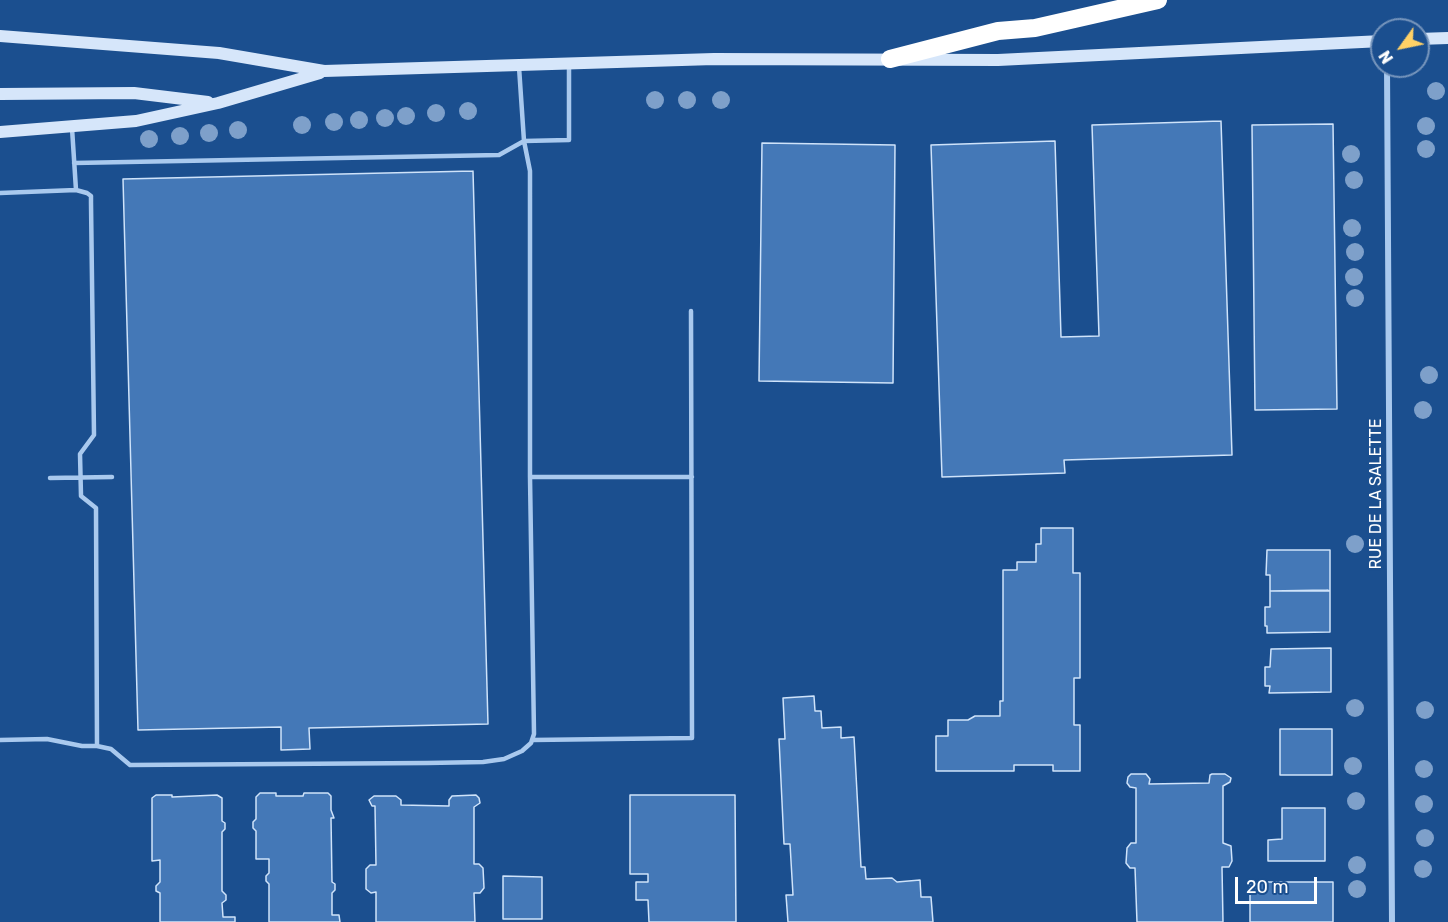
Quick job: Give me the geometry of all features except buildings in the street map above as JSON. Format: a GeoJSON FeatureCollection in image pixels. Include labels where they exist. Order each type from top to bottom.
{"type":"FeatureCollection","features":[{"type":"Feature","properties":{"kind":"highway"},"geometry":{"type":"LineString","coordinates":[[890,59],[998,31],[1035,28],[1158,0]]}},
{"type":"Feature","properties":{"kind":"main road"},"geometry":{"type":"LineString","coordinates":[[0,36],[209,52],[324,71],[714,59],[998,60],[1370,42]]}},
{"type":"Feature","properties":{"kind":"main road"},"geometry":{"type":"LineString","coordinates":[[1430,39],[1448,38]]}},
{"type":"Feature","properties":{"kind":"main road"},"geometry":{"type":"LineString","coordinates":[[0,132],[121,123],[218,103],[324,71]]}},
{"type":"Feature","properties":{"kind":"main road"},"geometry":{"type":"LineString","coordinates":[[0,94],[134,93],[218,103]]}},
{"type":"Feature","properties":{"kind":"street","name":"RUE DE LA SALETTE"},"geometry":{"type":"LineString","coordinates":[[1387,78],[1392,922]]}},
{"type":"Feature","properties":{"kind":"lane"},"geometry":{"type":"LineString","coordinates":[[74,163],[499,155],[524,141],[569,140],[569,64]]}},
{"type":"Feature","properties":{"kind":"lane"},"geometry":{"type":"LineString","coordinates":[[0,740],[47,739],[82,746],[97,746],[111,749],[130,765],[483,762],[504,759],[522,751],[532,740],[534,734],[530,477],[530,171],[524,141],[519,66]]}},
{"type":"Feature","properties":{"kind":"lane"},"geometry":{"type":"LineString","coordinates":[[72,126],[76,190]]}},
{"type":"Feature","properties":{"kind":"lane"},"geometry":{"type":"LineString","coordinates":[[0,193],[76,190],[91,196],[94,435],[80,454],[81,496],[96,508],[97,746]]}},
{"type":"Feature","properties":{"kind":"lane"},"geometry":{"type":"LineString","coordinates":[[532,740],[692,738],[691,310]]}},
{"type":"Feature","properties":{"kind":"lane"},"geometry":{"type":"LineString","coordinates":[[50,478],[112,477]]}},
{"type":"Feature","properties":{"kind":"lane"},"geometry":{"type":"LineString","coordinates":[[530,477],[692,477]]}}]}
